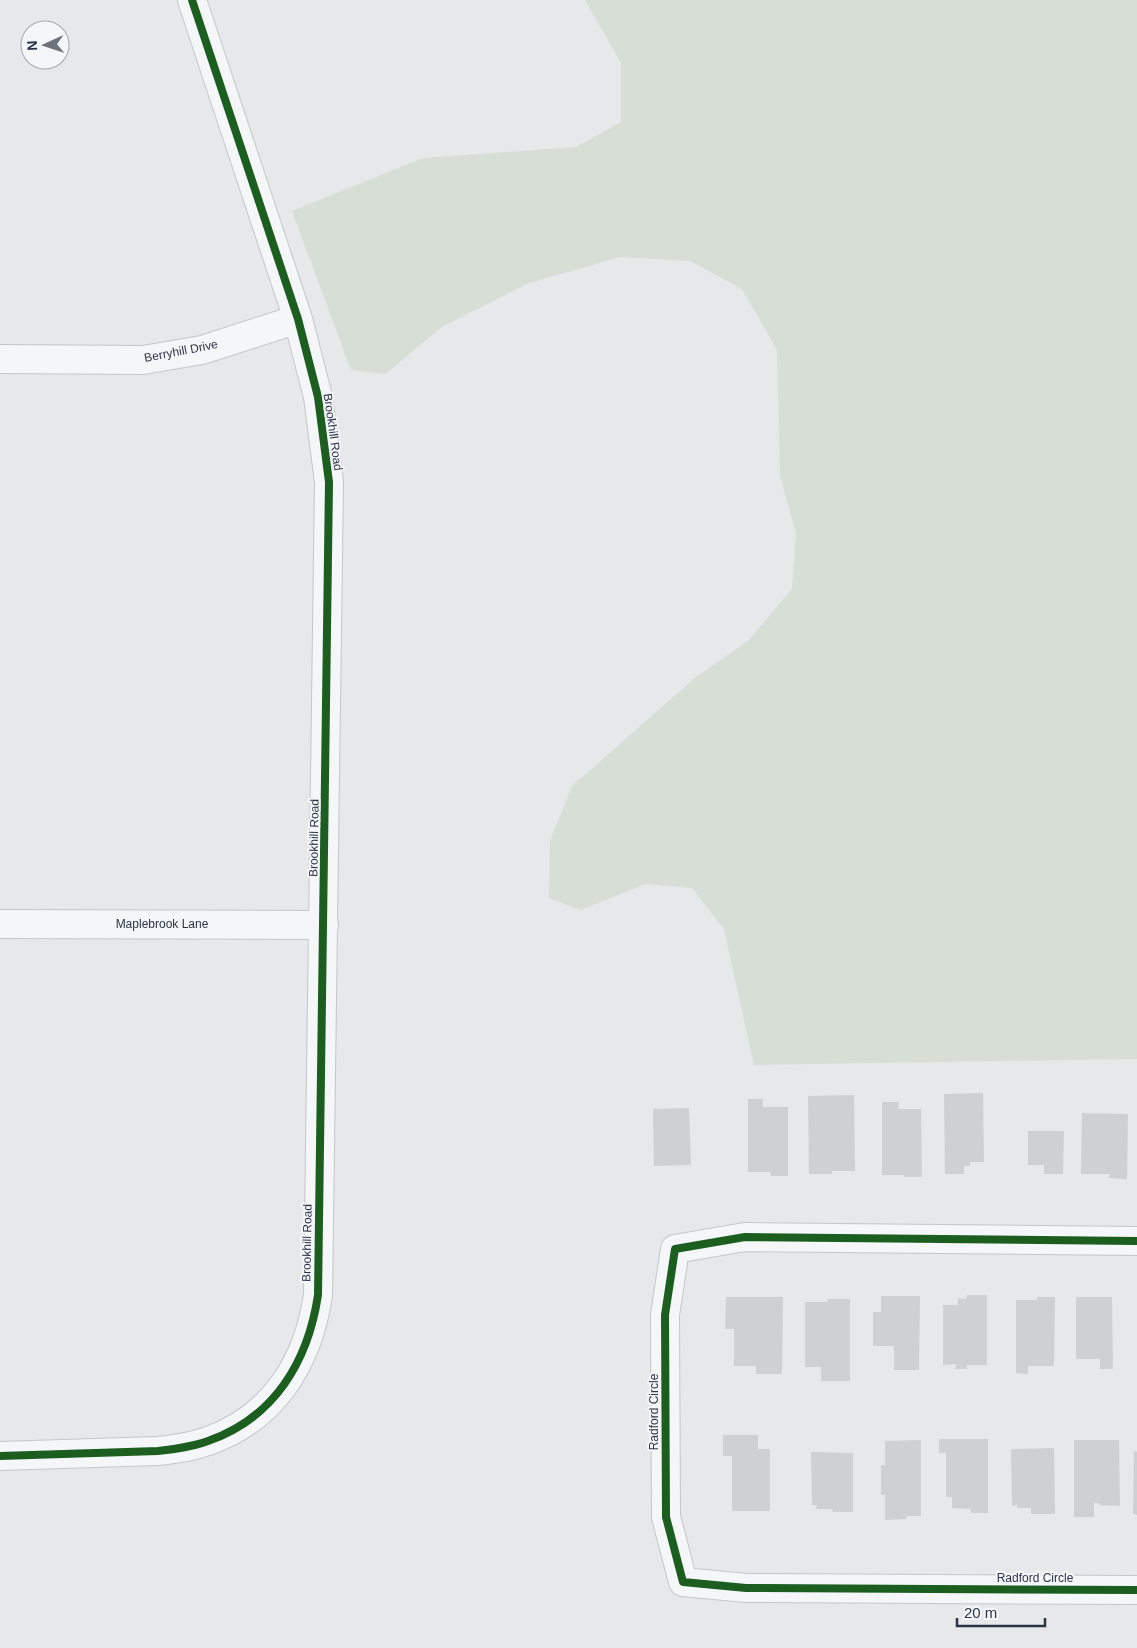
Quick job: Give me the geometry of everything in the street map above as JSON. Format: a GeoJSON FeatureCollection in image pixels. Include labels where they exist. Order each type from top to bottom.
{"type":"FeatureCollection","features":[{"type":"Feature","properties":{"kind":"street","name":"Brookhill Road"},"geometry":{"type":"LineString","coordinates":[[0,1456],[158,1451],[184,1448],[208,1441],[232,1430],[253,1417],[272,1400],[287,1382],[299,1362],[308,1341],[318,1296],[329,482],[318,398],[298,319],[192,0]]}},
{"type":"Feature","properties":{"kind":"street","name":"Berryhill Drive"},"geometry":{"type":"LineString","coordinates":[[0,359],[143,360],[202,350],[298,319]]}},
{"type":"Feature","properties":{"kind":"street","name":"Maplebrook Lane"},"geometry":{"type":"LineString","coordinates":[[0,924],[324,925]]}},
{"type":"Feature","properties":{"kind":"street","name":"Radford Circle"},"geometry":{"type":"LineString","coordinates":[[1137,1241],[745,1237],[675,1249],[665,1315],[666,1517],[683,1582],[746,1588],[1137,1590]]}},
{"type":"Feature","properties":{"kind":"shaded area"},"geometry":{"type":"Polygon","coordinates":[[[585,0],[1137,0],[1137,1059],[754,1065],[724,929],[692,888],[645,884],[581,910],[549,898],[550,841],[572,786],[696,677],[749,640],[792,589],[796,533],[780,476],[777,350],[742,289],[690,261],[620,257],[529,283],[442,327],[385,374],[351,370],[292,211],[423,158],[576,147],[621,122],[621,63],[585,0]]]}},
{"type":"Feature","properties":{"kind":"building"},"geometry":{"type":"Polygon","coordinates":[[[983,1093],[984,1162],[970,1162],[970,1166],[964,1166],[964,1174],[945,1174],[944,1094],[983,1093]]]}},
{"type":"Feature","properties":{"kind":"building"},"geometry":{"type":"Polygon","coordinates":[[[854,1095],[855,1171],[809,1174],[808,1096],[854,1095]]]}},
{"type":"Feature","properties":{"kind":"building"},"geometry":{"type":"Polygon","coordinates":[[[748,1099],[763,1099],[763,1107],[788,1107],[788,1176],[771,1176],[770,1172],[748,1172],[748,1099]]]}},
{"type":"Feature","properties":{"kind":"building"},"geometry":{"type":"Polygon","coordinates":[[[882,1102],[899,1102],[898,1109],[921,1109],[922,1177],[882,1175],[882,1102]]]}},
{"type":"Feature","properties":{"kind":"building"},"geometry":{"type":"Polygon","coordinates":[[[689,1108],[691,1165],[654,1166],[653,1109],[689,1108]]]}},
{"type":"Feature","properties":{"kind":"building"},"geometry":{"type":"Polygon","coordinates":[[[1082,1113],[1128,1114],[1127,1179],[1109,1178],[1110,1174],[1081,1174],[1082,1113]]]}},
{"type":"Feature","properties":{"kind":"building"},"geometry":{"type":"Polygon","coordinates":[[[1028,1131],[1064,1131],[1063,1174],[1044,1174],[1044,1165],[1028,1165],[1028,1131]]]}},
{"type":"Feature","properties":{"kind":"building"},"geometry":{"type":"Polygon","coordinates":[[[967,1295],[987,1295],[987,1365],[967,1365],[967,1369],[955,1369],[956,1364],[943,1365],[943,1305],[958,1305],[958,1298],[966,1299],[967,1295]]]}},
{"type":"Feature","properties":{"kind":"building"},"geometry":{"type":"Polygon","coordinates":[[[881,1296],[920,1296],[919,1370],[894,1370],[894,1346],[873,1346],[873,1312],[881,1312],[881,1296]]]}},
{"type":"Feature","properties":{"kind":"building"},"geometry":{"type":"Polygon","coordinates":[[[726,1297],[783,1297],[782,1374],[756,1374],[756,1366],[734,1366],[734,1329],[725,1329],[726,1297]]]}},
{"type":"Feature","properties":{"kind":"building"},"geometry":{"type":"Polygon","coordinates":[[[1037,1297],[1055,1297],[1054,1366],[1028,1366],[1028,1374],[1016,1373],[1016,1300],[1037,1300],[1037,1297]]]}},
{"type":"Feature","properties":{"kind":"building"},"geometry":{"type":"Polygon","coordinates":[[[1076,1297],[1112,1297],[1113,1369],[1100,1369],[1100,1359],[1076,1359],[1076,1297]]]}},
{"type":"Feature","properties":{"kind":"building"},"geometry":{"type":"Polygon","coordinates":[[[827,1299],[850,1299],[850,1381],[821,1381],[821,1367],[805,1367],[805,1302],[828,1302],[827,1299]]]}},
{"type":"Feature","properties":{"kind":"building"},"geometry":{"type":"Polygon","coordinates":[[[723,1435],[758,1435],[758,1449],[770,1449],[770,1511],[732,1511],[732,1456],[723,1456],[723,1435]]]}},
{"type":"Feature","properties":{"kind":"building"},"geometry":{"type":"Polygon","coordinates":[[[939,1439],[988,1439],[988,1513],[971,1513],[971,1509],[952,1508],[952,1497],[946,1497],[946,1453],[939,1453],[939,1439]]]}},
{"type":"Feature","properties":{"kind":"building"},"geometry":{"type":"Polygon","coordinates":[[[921,1440],[921,1516],[907,1516],[906,1519],[885,1520],[885,1495],[881,1495],[881,1465],[885,1465],[885,1441],[921,1440]]]}},
{"type":"Feature","properties":{"kind":"building"},"geometry":{"type":"Polygon","coordinates":[[[1074,1440],[1119,1440],[1120,1506],[1094,1503],[1094,1517],[1074,1517],[1074,1440]]]}},
{"type":"Feature","properties":{"kind":"building"},"geometry":{"type":"Polygon","coordinates":[[[1054,1448],[1055,1514],[1031,1514],[1031,1508],[1017,1508],[1017,1505],[1012,1506],[1011,1449],[1054,1448]]]}},
{"type":"Feature","properties":{"kind":"building"},"geometry":{"type":"Polygon","coordinates":[[[1134,1451],[1137,1452],[1137,1515],[1133,1514],[1134,1451]]]}},
{"type":"Feature","properties":{"kind":"building"},"geometry":{"type":"Polygon","coordinates":[[[811,1452],[853,1453],[853,1512],[833,1512],[832,1509],[816,1509],[817,1505],[812,1505],[811,1452]]]}},
{"type":"Feature","properties":{"kind":"cycle path"},"geometry":{"type":"LineString","coordinates":[[0,1456],[177,1449],[196,1445],[231,1431],[252,1418],[284,1384],[296,1365],[306,1343],[318,1295],[329,482],[318,397],[298,319],[192,0]]}},
{"type":"Feature","properties":{"kind":"cycle path"},"geometry":{"type":"LineString","coordinates":[[1137,1241],[745,1237],[675,1249],[665,1315],[666,1517],[683,1582],[746,1588],[1137,1590]]}}]}
